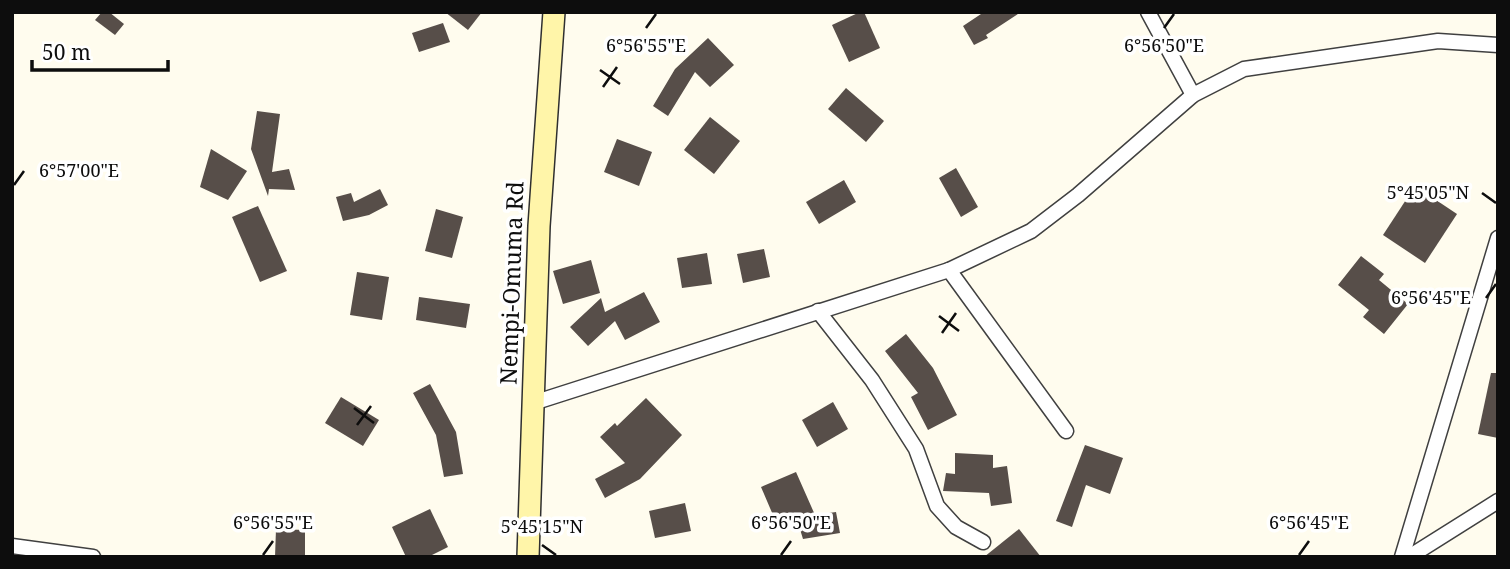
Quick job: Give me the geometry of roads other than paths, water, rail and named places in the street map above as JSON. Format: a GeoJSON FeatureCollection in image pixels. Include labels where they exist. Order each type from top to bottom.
{"type":"FeatureCollection","features":[{"type":"Feature","properties":{"kind":"street","name":"Nempi-Omuma Rd"},"geometry":{"type":"LineString","coordinates":[[528,557],[539,226],[554,12]]}},
{"type":"Feature","properties":{"kind":"street"},"geometry":{"type":"LineString","coordinates":[[1147,12],[1193,95]]}},
{"type":"Feature","properties":{"kind":"street"},"geometry":{"type":"LineString","coordinates":[[533,402],[949,270],[1031,231],[1078,195],[1193,95],[1244,69],[1438,41],[1498,46]]}},
{"type":"Feature","properties":{"kind":"street"},"geometry":{"type":"LineString","coordinates":[[1402,557],[1498,238]]}},
{"type":"Feature","properties":{"kind":"street"},"geometry":{"type":"LineString","coordinates":[[949,270],[1066,431]]}},
{"type":"Feature","properties":{"kind":"street"},"geometry":{"type":"LineString","coordinates":[[818,311],[872,380],[916,449],[937,506],[956,527],[983,542]]}},
{"type":"Feature","properties":{"kind":"street"},"geometry":{"type":"LineString","coordinates":[[1409,557],[1498,501]]}},
{"type":"Feature","properties":{"kind":"street"},"geometry":{"type":"LineString","coordinates":[[12,546],[93,557]]}}]}
